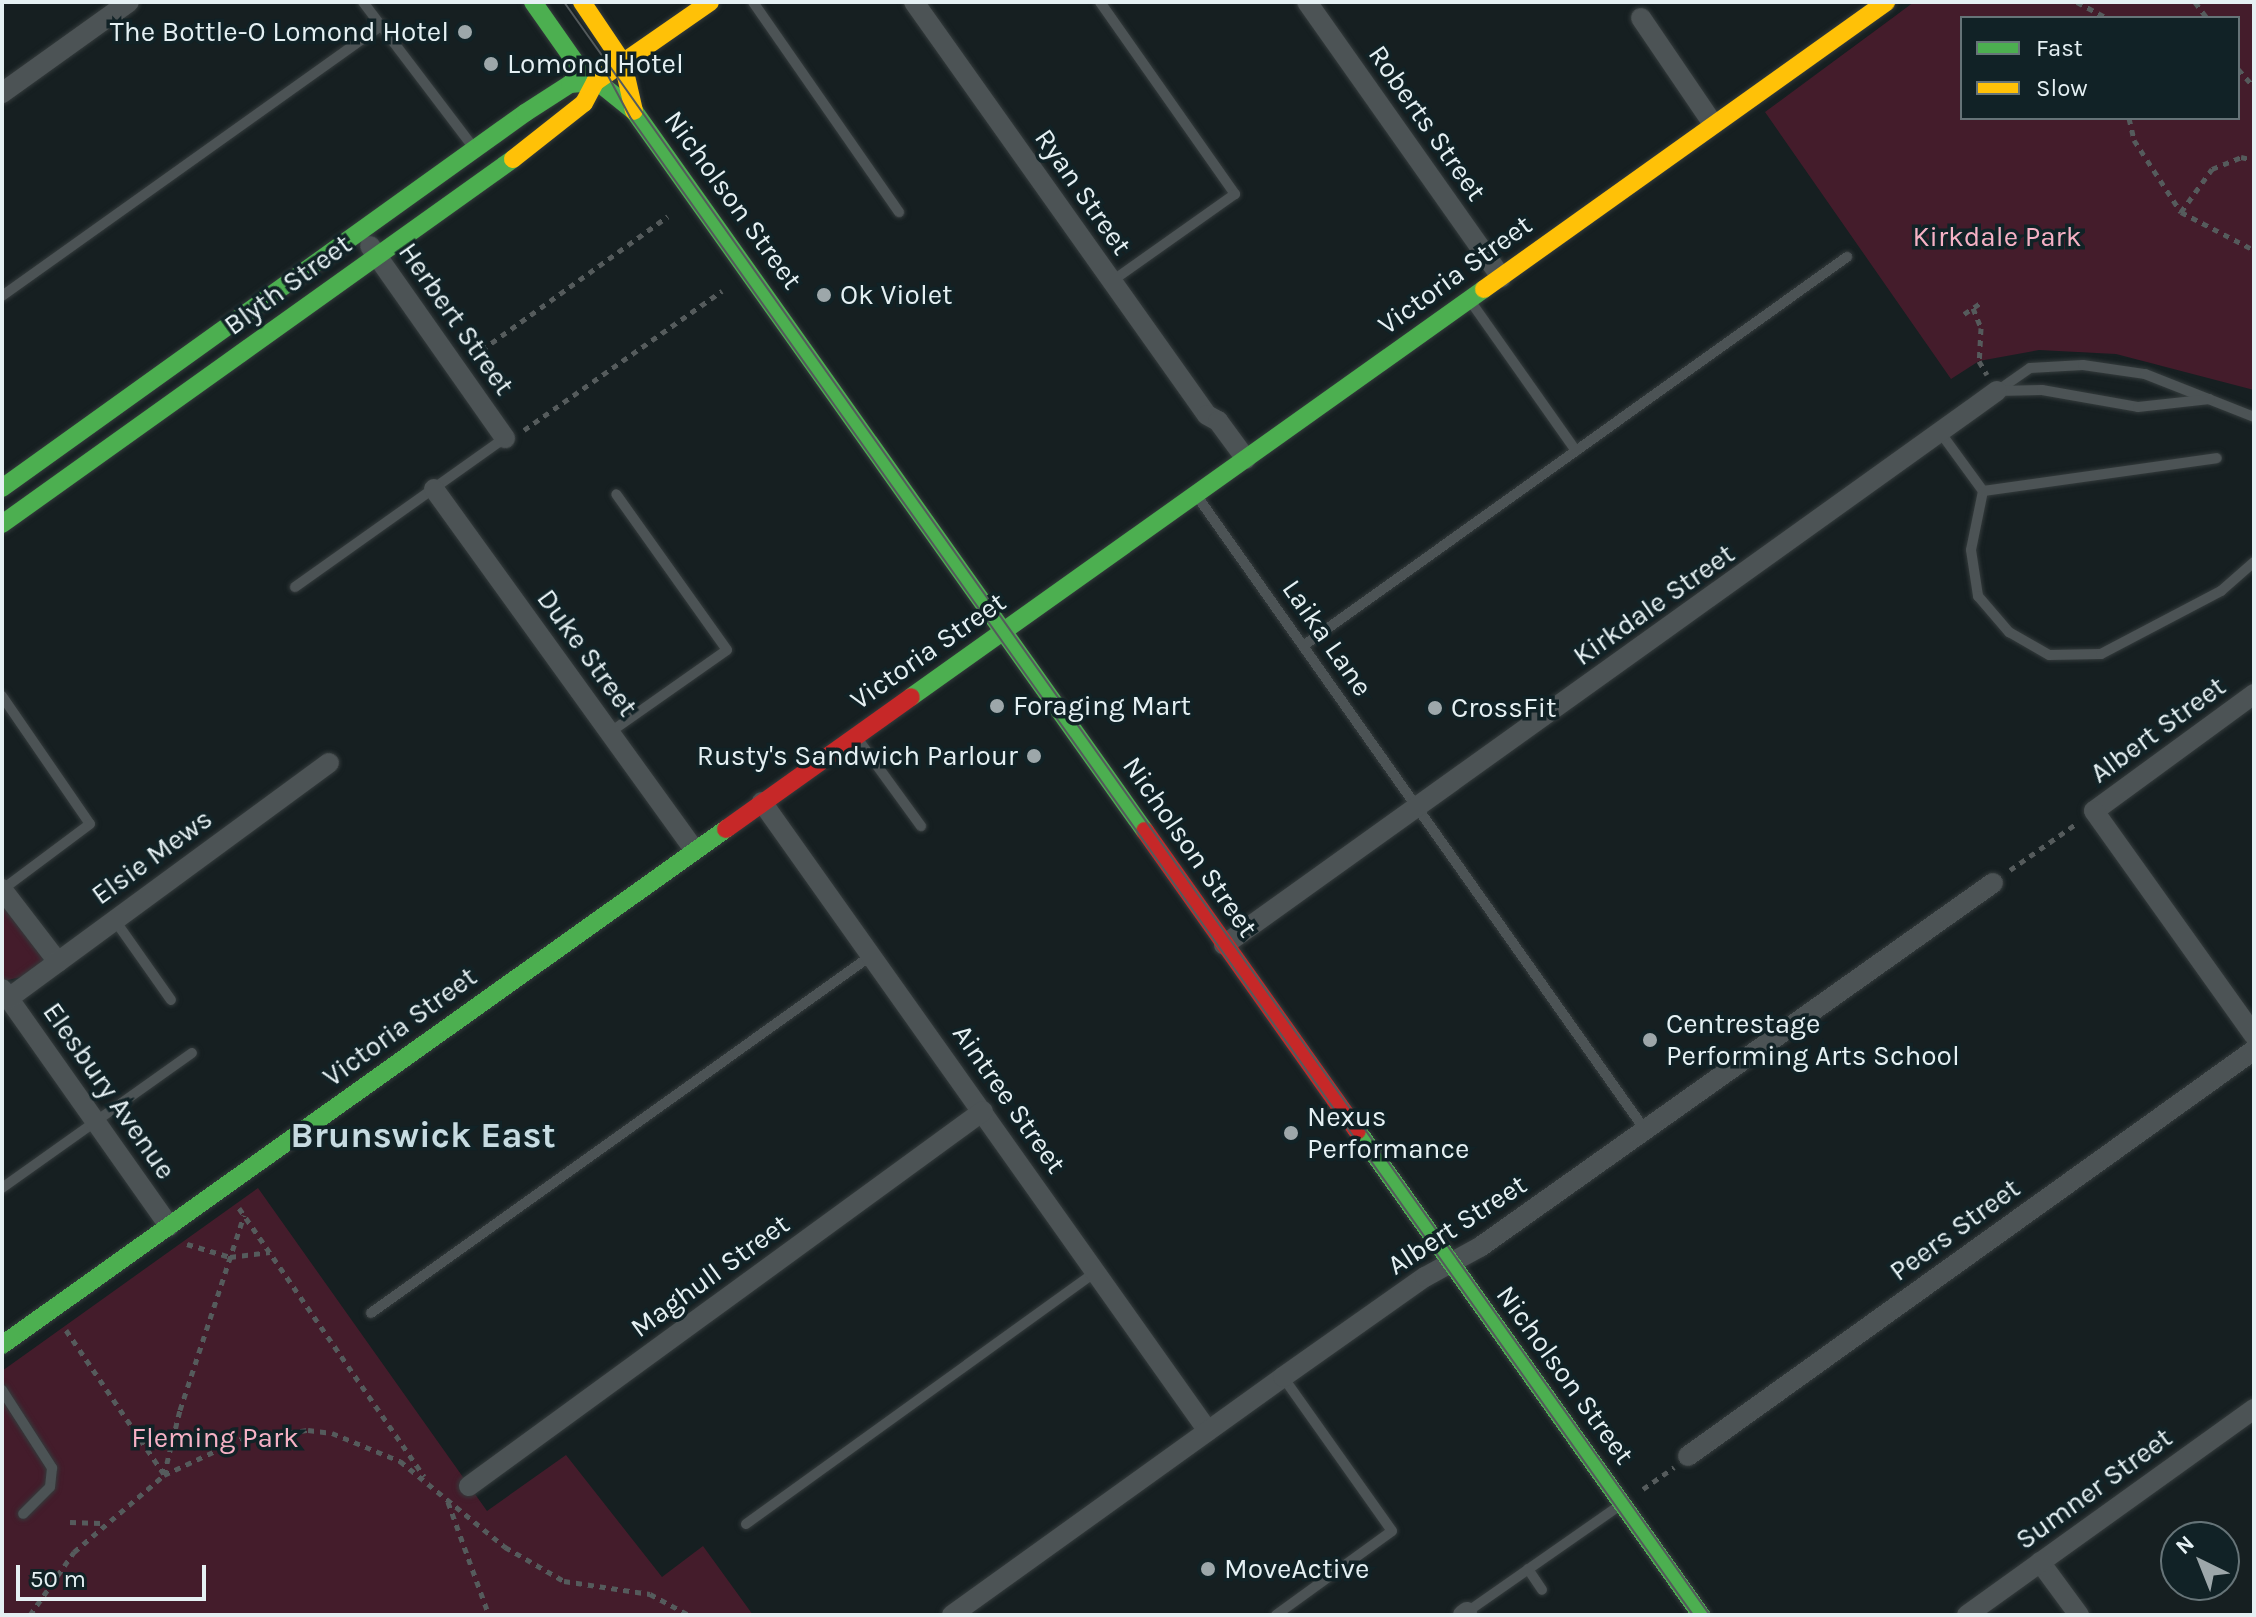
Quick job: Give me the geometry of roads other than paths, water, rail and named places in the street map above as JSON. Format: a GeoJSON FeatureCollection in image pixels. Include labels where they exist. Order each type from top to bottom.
{"type":"FeatureCollection","features":[{"type":"Feature","properties":{"kind":"street"},"geometry":{"type":"LineString","coordinates":[[2,93],[129,2]]}},
{"type":"Feature","properties":{"kind":"street","name":"Nicholson Street"},"geometry":{"type":"LineString","coordinates":[[533,2],[595,82],[634,111],[1701,1615]]}},
{"type":"Feature","properties":{"kind":"street","name":"Nicholson Street"},"geometry":{"type":"LineString","coordinates":[[582,2],[623,63],[634,111]]}},
{"type":"Feature","properties":{"kind":"street","name":"Blyth Street"},"geometry":{"type":"LineString","coordinates":[[2,524],[570,115],[595,82],[710,2]]}},
{"type":"Feature","properties":{"kind":"street","name":"Ryan Street"},"geometry":{"type":"LineString","coordinates":[[914,2],[1207,415],[1208,429],[1240,463]]}},
{"type":"Feature","properties":{"kind":"street","name":"Roberts Street"},"geometry":{"type":"LineString","coordinates":[[1307,2],[1501,277]]}},
{"type":"Feature","properties":{"kind":"street","name":"Victoria Street"},"geometry":{"type":"LineString","coordinates":[[2,1345],[1886,2]]}},
{"type":"Feature","properties":{"kind":"street"},"geometry":{"type":"LineString","coordinates":[[1641,18],[1713,124]]}},
{"type":"Feature","properties":{"kind":"street","name":"Blyth Street"},"geometry":{"type":"LineString","coordinates":[[2,488],[570,84],[595,82]]}},
{"type":"Feature","properties":{"kind":"street","name":"Herbert Street"},"geometry":{"type":"LineString","coordinates":[[361,232],[505,438]]}},
{"type":"Feature","properties":{"kind":"street","name":"Kirkdale Street"},"geometry":{"type":"LineString","coordinates":[[1224,945],[1997,391]]}},
{"type":"Feature","properties":{"kind":"street","name":"Duke Street"},"geometry":{"type":"LineString","coordinates":[[434,489],[694,850]]}},
{"type":"Feature","properties":{"kind":"street","name":"Albert Street"},"geometry":{"type":"LineString","coordinates":[[2254,694],[2094,811],[2254,1035]]}},
{"type":"Feature","properties":{"kind":"street","name":"Elsie Mews"},"geometry":{"type":"LineString","coordinates":[[5,994],[58,962],[329,763]]}},
{"type":"Feature","properties":{"kind":"street","name":"Aintree Street"},"geometry":{"type":"LineString","coordinates":[[762,802],[1208,1431]]}},
{"type":"Feature","properties":{"kind":"street","name":"Albert Street"},"geometry":{"type":"LineString","coordinates":[[952,1615],[1283,1377],[1645,1130],[1993,883]]}},
{"type":"Feature","properties":{"kind":"street","name":"Elesbury Avenue"},"geometry":{"type":"LineString","coordinates":[[3,889],[58,962]]}},
{"type":"Feature","properties":{"kind":"street","name":"Elesbury Avenue"},"geometry":{"type":"LineString","coordinates":[[5,994],[169,1226]]}},
{"type":"Feature","properties":{"kind":"street","name":"Peers Street"},"geometry":{"type":"LineString","coordinates":[[1688,1456],[2254,1050]]}},
{"type":"Feature","properties":{"kind":"street","name":"Maghull Street"},"geometry":{"type":"LineString","coordinates":[[469,1486],[983,1111]]}},
{"type":"Feature","properties":{"kind":"street","name":"Sumner Street"},"geometry":{"type":"LineString","coordinates":[[1967,1615],[2254,1409]]}},
{"type":"Feature","properties":{"kind":"street"},"geometry":{"type":"LineString","coordinates":[[2040,1562],[2079,1615]]}},
{"type":"Feature","properties":{"kind":"lane"},"geometry":{"type":"LineString","coordinates":[[363,2],[492,172]]}},
{"type":"Feature","properties":{"kind":"lane"},"geometry":{"type":"LineString","coordinates":[[753,2],[899,212]]}},
{"type":"Feature","properties":{"kind":"lane"},"geometry":{"type":"LineString","coordinates":[[1100,2],[1235,194],[1112,281]]}},
{"type":"Feature","properties":{"kind":"lane"},"geometry":{"type":"LineString","coordinates":[[2,296],[382,25]]}},
{"type":"Feature","properties":{"kind":"lane"},"geometry":{"type":"LineString","coordinates":[[1303,646],[1847,257]]}},
{"type":"Feature","properties":{"kind":"lane"},"geometry":{"type":"LineString","coordinates":[[1469,300],[1576,451]]}},
{"type":"Feature","properties":{"kind":"lane"},"geometry":{"type":"LineString","coordinates":[[1997,391],[2030,368],[2083,365],[2145,374],[2216,399],[2254,417]]}},
{"type":"Feature","properties":{"kind":"lane"},"geometry":{"type":"LineString","coordinates":[[1997,391],[2042,390],[2138,407],[2216,399]]}},
{"type":"Feature","properties":{"kind":"lane"},"geometry":{"type":"LineString","coordinates":[[1940,432],[1983,491],[1971,550],[1978,596],[2009,632],[2049,655],[2101,654],[2221,591],[2254,562]]}},
{"type":"Feature","properties":{"kind":"lane"},"geometry":{"type":"LineString","coordinates":[[295,587],[505,438]]}},
{"type":"Feature","properties":{"kind":"lane"},"geometry":{"type":"LineString","coordinates":[[1983,491],[2217,458]]}},
{"type":"Feature","properties":{"kind":"lane"},"geometry":{"type":"LineString","coordinates":[[609,733],[727,650],[616,494]]}},
{"type":"Feature","properties":{"kind":"lane","name":"Laika Lane"},"geometry":{"type":"LineString","coordinates":[[1197,496],[1645,1130]]}},
{"type":"Feature","properties":{"kind":"lane"},"geometry":{"type":"LineString","coordinates":[[2,696],[90,824],[3,889]]}},
{"type":"Feature","properties":{"kind":"lane"},"geometry":{"type":"LineString","coordinates":[[856,736],[921,826]]}},
{"type":"Feature","properties":{"kind":"lane"},"geometry":{"type":"LineString","coordinates":[[114,919],[171,1000]]}},
{"type":"Feature","properties":{"kind":"lane"},"geometry":{"type":"LineString","coordinates":[[371,1313],[872,955]]}},
{"type":"Feature","properties":{"kind":"lane"},"geometry":{"type":"LineString","coordinates":[[2,1188],[192,1053]]}},
{"type":"Feature","properties":{"kind":"lane"},"geometry":{"type":"LineString","coordinates":[[746,1524],[1097,1271]]}},
{"type":"Feature","properties":{"kind":"lane"},"geometry":{"type":"LineString","coordinates":[[1276,1615],[1392,1531],[1283,1377]]}},
{"type":"Feature","properties":{"kind":"lane"},"geometry":{"type":"LineString","coordinates":[[2,1390],[52,1468],[50,1487],[23,1514]]}},
{"type":"Feature","properties":{"kind":"lane"},"geometry":{"type":"LineString","coordinates":[[1465,1614],[1623,1504]]}},
{"type":"Feature","properties":{"kind":"lane"},"geometry":{"type":"LineString","coordinates":[[1528,1569],[1542,1590]]}},
{"type":"Feature","properties":{"kind":"tram line"},"geometry":{"type":"LineString","coordinates":[[564,2],[1710,1615]]}},
{"type":"Feature","properties":{"kind":"tram line"},"geometry":{"type":"LineString","coordinates":[[606,72],[630,117],[1693,1615]]}},
{"type":"Feature","properties":{"kind":"place","name":"The Bottle-O Lomond Hotel"},"geometry":{"type":"Point","coordinates":[465,32]}},
{"type":"Feature","properties":{"kind":"place","name":"Lomond Hotel"},"geometry":{"type":"Point","coordinates":[491,64]}},
{"type":"Feature","properties":{"kind":"place","name":"Ok Violet"},"geometry":{"type":"Point","coordinates":[824,295]}},
{"type":"Feature","properties":{"kind":"place","name":"Foraging Mart"},"geometry":{"type":"Point","coordinates":[997,706]}},
{"type":"Feature","properties":{"kind":"place","name":"CrossFit"},"geometry":{"type":"Point","coordinates":[1435,708]}},
{"type":"Feature","properties":{"kind":"place","name":"Rusty's Sandwich Parlour"},"geometry":{"type":"Point","coordinates":[1034,756]}},
{"type":"Feature","properties":{"kind":"place","name":"Centrestage Performing Arts School"},"geometry":{"type":"Point","coordinates":[1650,1040]}},
{"type":"Feature","properties":{"kind":"place","name":"Nexus Performance"},"geometry":{"type":"Point","coordinates":[1291,1133]}},
{"type":"Feature","properties":{"kind":"place","name":"MoveActive"},"geometry":{"type":"Point","coordinates":[1208,1569]}},
{"type":"Feature","properties":{"kind":"district","name":"Brunswick East"},"geometry":{"type":"Point","coordinates":[423,1136]}},
{"type":"Feature","properties":{"kind":"park label","name":"Kirkdale Park"},"geometry":{"type":"Point","coordinates":[1997,237]}},
{"type":"Feature","properties":{"kind":"park label","name":"Fleming Park"},"geometry":{"type":"Point","coordinates":[215,1438]}}]}
